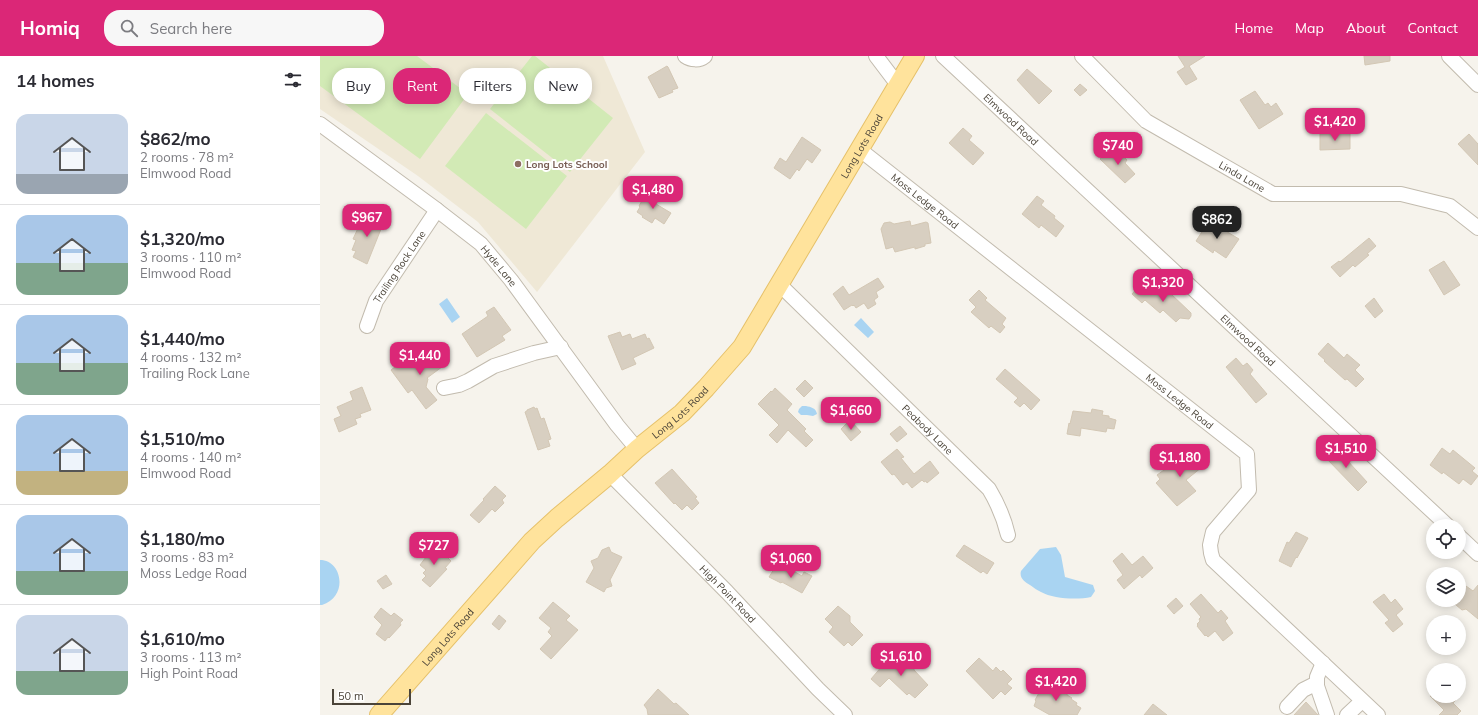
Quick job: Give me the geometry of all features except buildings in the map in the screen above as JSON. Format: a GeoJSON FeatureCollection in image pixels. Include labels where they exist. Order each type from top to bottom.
{"type":"FeatureCollection","features":[{"type":"Feature","properties":{"kind":"main road","name":"Long Lots Road"},"geometry":{"type":"LineString","coordinates":[[379,715],[532,541],[637,449],[682,412],[706,388],[742,347],[914,56]]}},
{"type":"Feature","properties":{"kind":"street"},"geometry":{"type":"LineString","coordinates":[[685,56],[694,60],[701,59],[705,56]]}},
{"type":"Feature","properties":{"kind":"street"},"geometry":{"type":"LineString","coordinates":[[876,56],[898,85]]}},
{"type":"Feature","properties":{"kind":"street","name":"Elmwood Road"},"geometry":{"type":"LineString","coordinates":[[943,56],[1440,519]]}},
{"type":"Feature","properties":{"kind":"street","name":"Linda Lane"},"geometry":{"type":"LineString","coordinates":[[1082,56],[1146,121],[1273,194],[1401,194],[1450,206],[1478,228]]}},
{"type":"Feature","properties":{"kind":"street"},"geometry":{"type":"LineString","coordinates":[[1449,56],[1478,85]]}},
{"type":"Feature","properties":{"kind":"street","name":"Hyde Lane"},"geometry":{"type":"LineString","coordinates":[[320,124],[437,210],[480,244],[511,280],[617,425],[637,449]]}},
{"type":"Feature","properties":{"kind":"street","name":"Moss Ledge Road"},"geometry":{"type":"LineString","coordinates":[[859,149],[1247,454],[1249,490],[1213,532],[1210,545],[1213,560],[1378,715]]}},
{"type":"Feature","properties":{"kind":"street","name":"Trailing Rock Lane"},"geometry":{"type":"LineString","coordinates":[[367,326],[376,301],[437,210]]}},
{"type":"Feature","properties":{"kind":"street","name":"Peabody Lane"},"geometry":{"type":"LineString","coordinates":[[779,284],[989,489],[1005,521],[1008,535]]}},
{"type":"Feature","properties":{"kind":"street"},"geometry":{"type":"LineString","coordinates":[[444,388],[459,385],[494,366],[534,353],[561,347]]}},
{"type":"Feature","properties":{"kind":"street","name":"High Point Road"},"geometry":{"type":"LineString","coordinates":[[610,474],[727,592],[818,689],[845,715]]}},
{"type":"Feature","properties":{"kind":"street"},"geometry":{"type":"LineString","coordinates":[[1466,543],[1478,554]]}},
{"type":"Feature","properties":{"kind":"street"},"geometry":{"type":"LineString","coordinates":[[1323,663],[1317,677],[1317,683],[1328,715]]}},
{"type":"Feature","properties":{"kind":"street"},"geometry":{"type":"LineString","coordinates":[[1287,707],[1303,690],[1317,683]]}},
{"type":"Feature","properties":{"kind":"street"},"geometry":{"type":"LineString","coordinates":[[1347,715],[1362,701]]}},
{"type":"Feature","properties":{"kind":"shaded area","name":"Long Lots School"},"geometry":{"type":"Polygon","coordinates":[[[320,56],[603,56],[645,152],[537,292],[478,222],[418,176],[320,109],[320,56]]]}},
{"type":"Feature","properties":{"kind":"green space"},"geometry":{"type":"Polygon","coordinates":[[[320,56],[417,56],[433,68],[393,68],[393,104],[451,104],[451,81],[459,87],[459,104],[461,104],[420,159],[345,104],[385,104],[385,68],[332,68],[332,95],[320,86],[320,56]]]}},
{"type":"Feature","properties":{"kind":"green space"},"geometry":{"type":"Polygon","coordinates":[[[532,56],[535,56],[550,68],[534,68],[534,104],[592,104],[592,101],[613,118],[570,172],[490,109],[494,104],[526,104],[526,68],[522,68],[532,56]]]}},
{"type":"Feature","properties":{"kind":"green space"},"geometry":{"type":"Polygon","coordinates":[[[486,113],[567,176],[526,229],[445,166],[486,113]]]}},
{"type":"Feature","properties":{"kind":"water"},"geometry":{"type":"Polygon","coordinates":[[[447,298],[460,317],[452,323],[439,304],[447,298]]]}},
{"type":"Feature","properties":{"kind":"water"},"geometry":{"type":"Polygon","coordinates":[[[861,318],[874,332],[868,338],[854,325],[861,318]]]}},
{"type":"Feature","properties":{"kind":"water"},"geometry":{"type":"Polygon","coordinates":[[[802,406],[814,409],[817,414],[813,416],[801,415],[798,412],[799,409],[802,406]]]}},
{"type":"Feature","properties":{"kind":"water"},"geometry":{"type":"Polygon","coordinates":[[[1056,547],[1061,555],[1065,577],[1093,585],[1095,591],[1091,597],[1073,599],[1052,596],[1038,590],[1023,580],[1021,571],[1040,549],[1056,547]]]}},
{"type":"Feature","properties":{"kind":"water"},"geometry":{"type":"Polygon","coordinates":[[[320,560],[328,562],[333,566],[339,579],[339,587],[336,594],[331,600],[322,605],[320,605],[320,560]]]}},
{"type":"Feature","properties":{"kind":"place","name":"Long Lots School"},"geometry":{"type":"Point","coordinates":[518,164]}}]}
